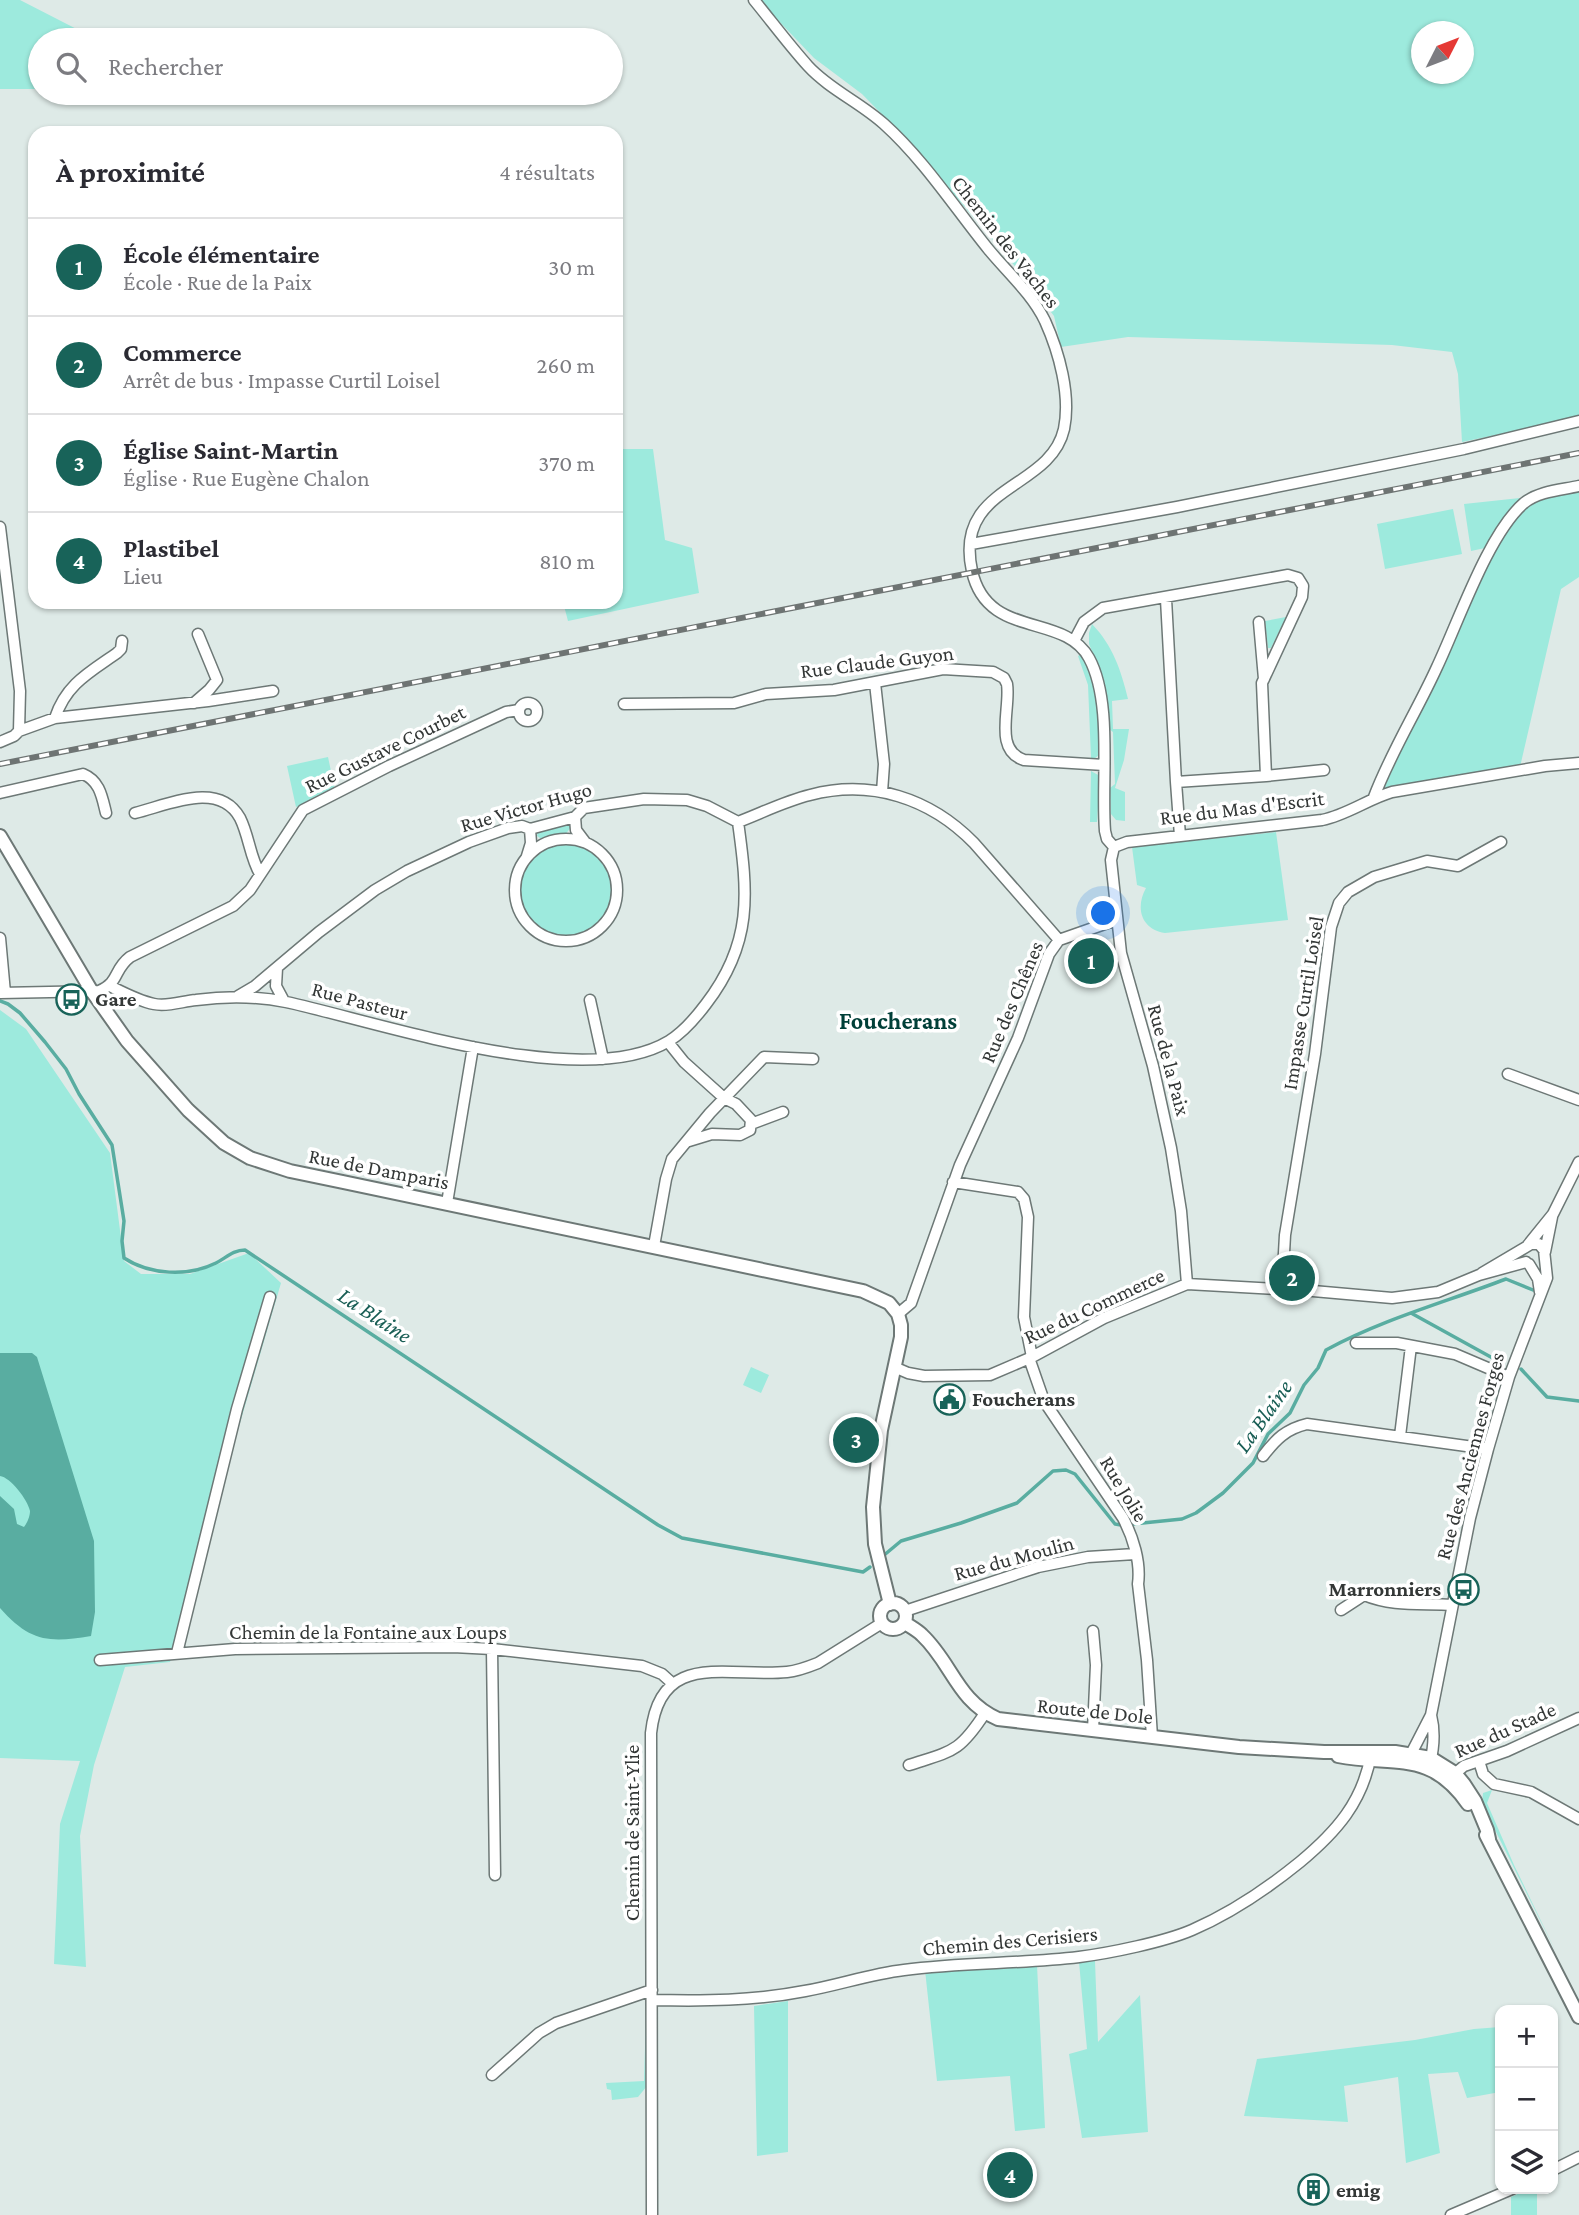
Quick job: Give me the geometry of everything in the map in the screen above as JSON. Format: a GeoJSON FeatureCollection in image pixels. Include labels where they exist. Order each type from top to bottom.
{"type":"FeatureCollection","features":[{"type":"Feature","properties":{"kind":"main road","name":"Rue de Damparis"},"geometry":{"type":"LineString","coordinates":[[0,836],[91,990],[127,1041],[180,1101],[214,1135],[236,1150],[265,1164],[290,1171],[863,1291],[888,1303],[898,1314]]}},
{"type":"Feature","properties":{"kind":"main road"},"geometry":{"type":"LineString","coordinates":[[890,1604],[875,1544],[873,1507],[881,1430],[901,1337],[898,1314]]}},
{"type":"Feature","properties":{"kind":"main road"},"geometry":{"type":"LineString","coordinates":[[905,1617],[894,1629],[883,1623],[882,1610],[890,1604],[897,1604],[905,1617],[928,1641],[965,1695],[985,1713]]}},
{"type":"Feature","properties":{"kind":"main road","name":"Route de Dole"},"geometry":{"type":"LineString","coordinates":[[985,1713],[998,1719],[1239,1747],[1411,1759],[1430,1763],[1452,1776],[1489,1839],[1579,2017]]}},
{"type":"Feature","properties":{"kind":"street","name":"Chemin des Vaches"},"geometry":{"type":"LineString","coordinates":[[754,0],[810,68],[884,124],[933,179],[1029,296],[1049,332],[1062,376],[1065,398],[1063,430],[1048,458],[1002,492],[983,511],[973,527],[970,560],[976,587],[983,598],[1013,619],[1074,641]]}},
{"type":"Feature","properties":{"kind":"street"},"geometry":{"type":"LineString","coordinates":[[971,544],[1177,507],[1464,449],[1579,421]]}},
{"type":"Feature","properties":{"kind":"street"},"geometry":{"type":"LineString","coordinates":[[1374,797],[1484,562],[1507,524],[1534,495],[1579,486]]}},
{"type":"Feature","properties":{"kind":"street"},"geometry":{"type":"LineString","coordinates":[[0,527],[20,691],[19,731]]}},
{"type":"Feature","properties":{"kind":"street"},"geometry":{"type":"LineString","coordinates":[[1114,847],[1107,839],[1105,831],[1102,711],[1097,677],[1089,657],[1074,641],[1084,622],[1103,608],[1166,599],[1288,575],[1298,578],[1303,586],[1302,597],[1264,680]]}},
{"type":"Feature","properties":{"kind":"street"},"geometry":{"type":"LineString","coordinates":[[1166,599],[1180,836]]}},
{"type":"Feature","properties":{"kind":"street"},"geometry":{"type":"LineString","coordinates":[[1259,622],[1264,680],[1262,692],[1266,776]]}},
{"type":"Feature","properties":{"kind":"street"},"geometry":{"type":"LineString","coordinates":[[193,703],[209,690],[216,680],[198,634]]}},
{"type":"Feature","properties":{"kind":"street"},"geometry":{"type":"LineString","coordinates":[[55,718],[65,698],[80,678],[117,653],[121,649],[122,640]]}},
{"type":"Feature","properties":{"kind":"street","name":"Rue Claude Guyon"},"geometry":{"type":"LineString","coordinates":[[624,704],[734,703],[766,694],[834,690],[943,668],[999,674],[1007,684],[1006,743],[1015,756],[1024,760],[1104,765]]}},
{"type":"Feature","properties":{"kind":"street"},"geometry":{"type":"LineString","coordinates":[[875,683],[884,764],[882,792]]}},
{"type":"Feature","properties":{"kind":"street"},"geometry":{"type":"LineString","coordinates":[[0,742],[19,731],[55,718],[274,691]]}},
{"type":"Feature","properties":{"kind":"street","name":"Rue Gustave Courbet"},"geometry":{"type":"LineString","coordinates":[[110,986],[125,961],[233,906],[250,890],[303,810],[389,766],[506,712],[519,710]]}},
{"type":"Feature","properties":{"kind":"street","name":"Rue du Mas d'Escrit"},"geometry":{"type":"LineString","coordinates":[[1114,847],[1127,842],[1331,818],[1374,797],[1545,766],[1579,764]]}},
{"type":"Feature","properties":{"kind":"street"},"geometry":{"type":"LineString","coordinates":[[1176,782],[1324,770]]}},
{"type":"Feature","properties":{"kind":"street"},"geometry":{"type":"LineString","coordinates":[[0,793],[83,774],[89,776],[99,788],[106,813]]}},
{"type":"Feature","properties":{"kind":"street","name":"Rue des Chênes"},"geometry":{"type":"LineString","coordinates":[[738,822],[819,793],[850,789],[882,792],[923,805],[961,829],[1059,940],[1049,954],[1018,1038],[953,1182],[911,1303],[898,1314]]}},
{"type":"Feature","properties":{"kind":"street"},"geometry":{"type":"LineString","coordinates":[[135,813],[195,798],[217,797],[231,805],[240,819],[260,874]]}},
{"type":"Feature","properties":{"kind":"street","name":"Rue Victor Hugo"},"geometry":{"type":"LineString","coordinates":[[238,996],[277,968],[347,909],[407,871],[508,828],[522,826],[530,829],[575,817],[584,808],[614,802],[667,798],[706,806],[738,822]]}},
{"type":"Feature","properties":{"kind":"street"},"geometry":{"type":"LineString","coordinates":[[530,829],[531,843],[527,858],[517,875],[515,888],[518,907],[531,928],[547,938],[565,942],[578,941],[592,935],[609,920],[618,891],[611,864],[586,843],[576,830],[575,817]]}},
{"type":"Feature","properties":{"kind":"street","name":"Rue Pasteur"},"geometry":{"type":"LineString","coordinates":[[110,986],[157,1005],[238,996],[284,1001],[398,1031],[549,1057],[603,1059],[634,1055],[668,1042],[703,1008],[737,949],[746,906],[746,881],[738,822]]}},
{"type":"Feature","properties":{"kind":"street"},"geometry":{"type":"LineString","coordinates":[[527,858],[543,845],[556,840],[571,839],[586,843]]}},
{"type":"Feature","properties":{"kind":"street","name":"Impasse Curtil Loisel"},"geometry":{"type":"LineString","coordinates":[[1282,1289],[1285,1235],[1315,1054],[1331,927],[1339,903],[1348,892],[1374,877],[1427,861],[1458,866],[1502,842]]}},
{"type":"Feature","properties":{"kind":"street","name":"Rue de la Paix"},"geometry":{"type":"LineString","coordinates":[[1114,847],[1110,855],[1121,953],[1165,1114],[1178,1184],[1187,1284]]}},
{"type":"Feature","properties":{"kind":"street"},"geometry":{"type":"LineString","coordinates":[[1059,940],[1116,920]]}},
{"type":"Feature","properties":{"kind":"street"},"geometry":{"type":"LineString","coordinates":[[0,938],[2,993],[99,991],[110,986]]}},
{"type":"Feature","properties":{"kind":"street"},"geometry":{"type":"LineString","coordinates":[[277,968],[276,986],[284,1001]]}},
{"type":"Feature","properties":{"kind":"street"},"geometry":{"type":"LineString","coordinates":[[590,1000],[603,1059]]}},
{"type":"Feature","properties":{"kind":"street"},"geometry":{"type":"LineString","coordinates":[[668,1042],[684,1062],[724,1098],[743,1110],[751,1124],[750,1129],[740,1135],[712,1134],[686,1141]]}},
{"type":"Feature","properties":{"kind":"street"},"geometry":{"type":"LineString","coordinates":[[447,1203],[473,1046]]}},
{"type":"Feature","properties":{"kind":"street"},"geometry":{"type":"LineString","coordinates":[[654,1246],[668,1168],[686,1141],[764,1057],[813,1059]]}},
{"type":"Feature","properties":{"kind":"street"},"geometry":{"type":"LineString","coordinates":[[1507,1074],[1579,1100]]}},
{"type":"Feature","properties":{"kind":"street"},"geometry":{"type":"LineString","coordinates":[[751,1124],[783,1112]]}},
{"type":"Feature","properties":{"kind":"street"},"geometry":{"type":"LineString","coordinates":[[1540,1293],[1538,1279],[1523,1255],[1553,1213],[1579,1162]]}},
{"type":"Feature","properties":{"kind":"street","name":"Rue Jolie"},"geometry":{"type":"LineString","coordinates":[[953,1182],[1018,1192],[1024,1199],[1028,1217],[1024,1317],[1030,1358],[1044,1401],[1124,1518],[1135,1553],[1151,1698],[1152,1737]]}},
{"type":"Feature","properties":{"kind":"street","name":"Rue des Anciennes Forges"},"geometry":{"type":"LineString","coordinates":[[1411,1759],[1431,1715],[1452,1605],[1488,1449],[1509,1377],[1547,1278],[1545,1255],[1553,1213]]}},
{"type":"Feature","properties":{"kind":"street"},"geometry":{"type":"LineString","coordinates":[[1527,1246],[1539,1244],[1545,1255],[1537,1265],[1528,1263]]}},
{"type":"Feature","properties":{"kind":"street","name":"Rue du Commerce"},"geometry":{"type":"LineString","coordinates":[[1479,1275],[1527,1246]]}},
{"type":"Feature","properties":{"kind":"street","name":"Rue du Commerce"},"geometry":{"type":"LineString","coordinates":[[894,1367],[924,1376],[982,1377],[1030,1358],[1104,1318],[1187,1284],[1404,1297],[1438,1292],[1479,1275],[1528,1263]]}},
{"type":"Feature","properties":{"kind":"street"},"geometry":{"type":"LineString","coordinates":[[177,1653],[237,1409],[270,1297]]}},
{"type":"Feature","properties":{"kind":"street"},"geometry":{"type":"LineString","coordinates":[[1356,1343],[1397,1343],[1455,1354],[1509,1377]]}},
{"type":"Feature","properties":{"kind":"street"},"geometry":{"type":"LineString","coordinates":[[1400,1436],[1412,1346]]}},
{"type":"Feature","properties":{"kind":"street"},"geometry":{"type":"LineString","coordinates":[[1263,1456],[1276,1438],[1291,1428],[1307,1424],[1488,1449]]}},
{"type":"Feature","properties":{"kind":"street","name":"Rue du Moulin"},"geometry":{"type":"LineString","coordinates":[[905,1617],[1038,1567],[1088,1557],[1135,1553]]}},
{"type":"Feature","properties":{"kind":"street"},"geometry":{"type":"LineString","coordinates":[[1341,1611],[1364,1595],[1382,1602],[1452,1605]]}},
{"type":"Feature","properties":{"kind":"street"},"geometry":{"type":"LineString","coordinates":[[672,1683],[684,1676],[698,1673],[797,1671],[818,1663],[883,1623]]}},
{"type":"Feature","properties":{"kind":"street"},"geometry":{"type":"LineString","coordinates":[[1093,1631],[1096,1665],[1093,1730]]}},
{"type":"Feature","properties":{"kind":"street","name":"Chemin de la Fontaine aux Loups"},"geometry":{"type":"LineString","coordinates":[[100,1660],[268,1648],[492,1649],[642,1666],[662,1674],[672,1683]]}},
{"type":"Feature","properties":{"kind":"street"},"geometry":{"type":"LineString","coordinates":[[492,1649],[495,1875]]}},
{"type":"Feature","properties":{"kind":"street","name":"Chemin de Saint-Ylie"},"geometry":{"type":"LineString","coordinates":[[652,2215],[651,1733],[657,1703],[672,1683]]}},
{"type":"Feature","properties":{"kind":"street"},"geometry":{"type":"LineString","coordinates":[[909,1765],[954,1750],[969,1738],[985,1713]]}},
{"type":"Feature","properties":{"kind":"street","name":"Rue des Anciennes Forges"},"geometry":{"type":"LineString","coordinates":[[1430,1763],[1434,1725],[1431,1715]]}},
{"type":"Feature","properties":{"kind":"street","name":"Rue du Stade"},"geometry":{"type":"LineString","coordinates":[[1452,1776],[1464,1766],[1579,1718]]}},
{"type":"Feature","properties":{"kind":"street","name":"Chemin des Cerisiers"},"geometry":{"type":"LineString","coordinates":[[492,2076],[542,2031],[556,2024],[652,1995],[753,1998],[807,1991],[896,1971],[1080,1957],[1167,1939],[1193,1930],[1270,1887],[1316,1849],[1349,1812],[1361,1791],[1371,1756]]}},
{"type":"Feature","properties":{"kind":"street"},"geometry":{"type":"LineString","coordinates":[[1479,1761],[1483,1774],[1494,1784],[1531,1792],[1579,1819]]}},
{"type":"Feature","properties":{"kind":"street"},"geometry":{"type":"LineString","coordinates":[[1558,2168],[1579,2157]]}},
{"type":"Feature","properties":{"kind":"street"},"geometry":{"type":"LineString","coordinates":[[1451,2215],[1500,2194]]}},
{"type":"Feature","properties":{"kind":"shaded area"},"geometry":{"type":"Polygon","coordinates":[[[0,0],[20,0],[75,28],[28,28],[28,89],[0,89],[0,0]]]}},
{"type":"Feature","properties":{"kind":"shaded area"},"geometry":{"type":"Polygon","coordinates":[[[762,0],[1579,0],[1579,418],[1462,442],[1458,374],[1452,352],[1392,345],[1128,337],[1061,347],[1054,316],[910,143],[862,94],[814,58],[762,0]]]}},
{"type":"Feature","properties":{"kind":"shaded area"},"geometry":{"type":"Polygon","coordinates":[[[623,449],[653,449],[665,540],[692,548],[699,593],[568,621],[565,609],[623,609],[623,449]]]}},
{"type":"Feature","properties":{"kind":"shaded area"},"geometry":{"type":"Polygon","coordinates":[[[1579,485],[1579,577],[1561,589],[1520,767],[1384,788],[1485,570],[1529,494],[1579,485]]]}},
{"type":"Feature","properties":{"kind":"shaded area"},"geometry":{"type":"Polygon","coordinates":[[[1520,498],[1485,548],[1471,551],[1464,504],[1520,498]]]}},
{"type":"Feature","properties":{"kind":"shaded area"},"geometry":{"type":"Polygon","coordinates":[[[1453,509],[1462,554],[1385,569],[1377,524],[1453,509]]]}},
{"type":"Feature","properties":{"kind":"shaded area"},"geometry":{"type":"Polygon","coordinates":[[[1286,617],[1271,648],[1268,648],[1265,621],[1286,617]]]}},
{"type":"Feature","properties":{"kind":"shaded area"},"geometry":{"type":"Polygon","coordinates":[[[1092,624],[1106,641],[1115,659],[1128,699],[1112,701],[1113,729],[1129,729],[1124,760],[1115,788],[1125,792],[1125,821],[1116,820],[1111,814],[1110,788],[1115,784],[1113,732],[1109,729],[1104,680],[1089,644],[1092,624]]]}},
{"type":"Feature","properties":{"kind":"shaded area"},"geometry":{"type":"Polygon","coordinates":[[[1081,654],[1091,678],[1096,702],[1100,754],[1094,759],[1091,758],[1088,685],[1078,656],[1081,654]]]}},
{"type":"Feature","properties":{"kind":"shaded area"},"geometry":{"type":"Polygon","coordinates":[[[328,757],[335,790],[296,807],[287,766],[328,757]]]}},
{"type":"Feature","properties":{"kind":"shaded area"},"geometry":{"type":"Polygon","coordinates":[[[1091,771],[1100,776],[1097,822],[1090,822],[1091,771]]]}},
{"type":"Feature","properties":{"kind":"shaded area"},"geometry":{"type":"Polygon","coordinates":[[[566,824],[571,827],[565,835],[543,840],[537,836],[538,831],[566,824]]]}},
{"type":"Feature","properties":{"kind":"shaded area"},"geometry":{"type":"Polygon","coordinates":[[[1276,832],[1288,920],[1165,933],[1150,927],[1142,917],[1141,903],[1146,888],[1137,885],[1132,847],[1276,832]]]}},
{"type":"Feature","properties":{"kind":"shaded area"},"geometry":{"type":"Polygon","coordinates":[[[567,844],[585,847],[600,858],[611,873],[614,891],[611,909],[600,924],[585,935],[567,938],[549,935],[534,924],[523,909],[520,891],[523,873],[534,858],[549,847],[567,844]]]}},
{"type":"Feature","properties":{"kind":"shaded area"},"geometry":{"type":"Polygon","coordinates":[[[0,1010],[26,1029],[110,1153],[124,1261],[141,1274],[190,1274],[249,1253],[281,1283],[170,1662],[125,1667],[94,1765],[80,1836],[86,1967],[54,1964],[60,1824],[80,1761],[0,1758],[0,1010]]]}},
{"type":"Feature","properties":{"kind":"shaded area"},"geometry":{"type":"Polygon","coordinates":[[[0,1353],[32,1353],[37,1357],[94,1541],[95,1612],[91,1636],[52,1639],[31,1634],[0,1608],[0,1496],[14,1509],[17,1524],[24,1527],[30,1511],[18,1490],[9,1480],[0,1476],[0,1353]]]}},
{"type":"Feature","properties":{"kind":"shaded area"},"geometry":{"type":"Polygon","coordinates":[[[751,1367],[769,1375],[761,1393],[743,1385],[751,1367]]]}},
{"type":"Feature","properties":{"kind":"shaded area"},"geometry":{"type":"Polygon","coordinates":[[[1492,1790],[1487,1803],[1556,1952],[1482,1804],[1483,1793],[1492,1790]]]}},
{"type":"Feature","properties":{"kind":"shaded area"},"geometry":{"type":"Polygon","coordinates":[[[1095,1961],[1098,2042],[1140,1995],[1148,2132],[1082,2138],[1069,2054],[1087,2049],[1079,1962],[1095,1961]]]}},
{"type":"Feature","properties":{"kind":"shaded area"},"geometry":{"type":"Polygon","coordinates":[[[1037,1965],[1045,2128],[1015,2131],[1010,2076],[937,2081],[925,1970],[1037,1965]]]}},
{"type":"Feature","properties":{"kind":"shaded area"},"geometry":{"type":"Polygon","coordinates":[[[788,2001],[788,2152],[757,2156],[754,2006],[788,2001]]]}},
{"type":"Feature","properties":{"kind":"shaded area"},"geometry":{"type":"Polygon","coordinates":[[[646,2015],[647,2086],[638,2097],[612,2100],[611,2090],[607,2089],[606,2083],[644,2081],[646,2015]]]}},
{"type":"Feature","properties":{"kind":"shaded area"},"geometry":{"type":"Polygon","coordinates":[[[1495,2027],[1495,2093],[1467,2098],[1458,2072],[1428,2074],[1440,2153],[1406,2163],[1398,2077],[1344,2086],[1348,2122],[1244,2116],[1257,2059],[1415,2040],[1495,2027]]]}},
{"type":"Feature","properties":{"kind":"shaded area"},"geometry":{"type":"Polygon","coordinates":[[[1517,2194],[1537,2194],[1537,2215],[1511,2215],[1511,2197],[1517,2194]]]}},
{"type":"Feature","properties":{"kind":"waterway","name":"La Blaine"},"geometry":{"type":"LineString","coordinates":[[0,1001],[20,1013],[45,1042],[66,1069],[112,1145],[124,1221],[124,1258],[157,1271],[181,1272],[205,1268],[233,1253],[245,1250],[658,1525],[682,1538],[863,1572],[870,1567]]}},
{"type":"Feature","properties":{"kind":"waterway","name":"La Blaine"},"geometry":{"type":"LineString","coordinates":[[1133,1524],[1182,1519],[1196,1513],[1223,1493],[1253,1463],[1268,1434],[1290,1413],[1326,1350],[1392,1320],[1506,1279],[1533,1290]]}},
{"type":"Feature","properties":{"kind":"waterway","name":"La Blaine"},"geometry":{"type":"LineString","coordinates":[[1411,1313],[1498,1361]]}},
{"type":"Feature","properties":{"kind":"waterway","name":"La Blaine"},"geometry":{"type":"LineString","coordinates":[[1521,1369],[1547,1397],[1579,1401]]}},
{"type":"Feature","properties":{"kind":"waterway","name":"La Blaine"},"geometry":{"type":"LineString","coordinates":[[883,1556],[901,1541],[1017,1503],[1053,1471],[1066,1470],[1075,1474],[1115,1524],[1121,1525]]}},
{"type":"Feature","properties":{"kind":"railway"},"geometry":{"type":"LineString","coordinates":[[0,764],[1579,453]]}},
{"type":"Feature","properties":{"kind":"place","name":"École élémentaire"},"geometry":{"type":"Point","coordinates":[1091,961]}},
{"type":"Feature","properties":{"kind":"place","name":"Gare"},"geometry":{"type":"Point","coordinates":[72,999]}},
{"type":"Feature","properties":{"kind":"place","name":"Commerce"},"geometry":{"type":"Point","coordinates":[1292,1278]}},
{"type":"Feature","properties":{"kind":"place","name":"Foucherans"},"geometry":{"type":"Point","coordinates":[949,1399]}},
{"type":"Feature","properties":{"kind":"place","name":"Église Saint-Martin"},"geometry":{"type":"Point","coordinates":[856,1440]}},
{"type":"Feature","properties":{"kind":"place","name":"Marronniers"},"geometry":{"type":"Point","coordinates":[1464,1589]}},
{"type":"Feature","properties":{"kind":"place","name":"Plastibel"},"geometry":{"type":"Point","coordinates":[1010,2175]}},
{"type":"Feature","properties":{"kind":"place","name":"emig"},"geometry":{"type":"Point","coordinates":[1313,2190]}},
{"type":"Feature","properties":{"kind":"district","name":"Foucherans"},"geometry":{"type":"Point","coordinates":[898,1021]}}]}
